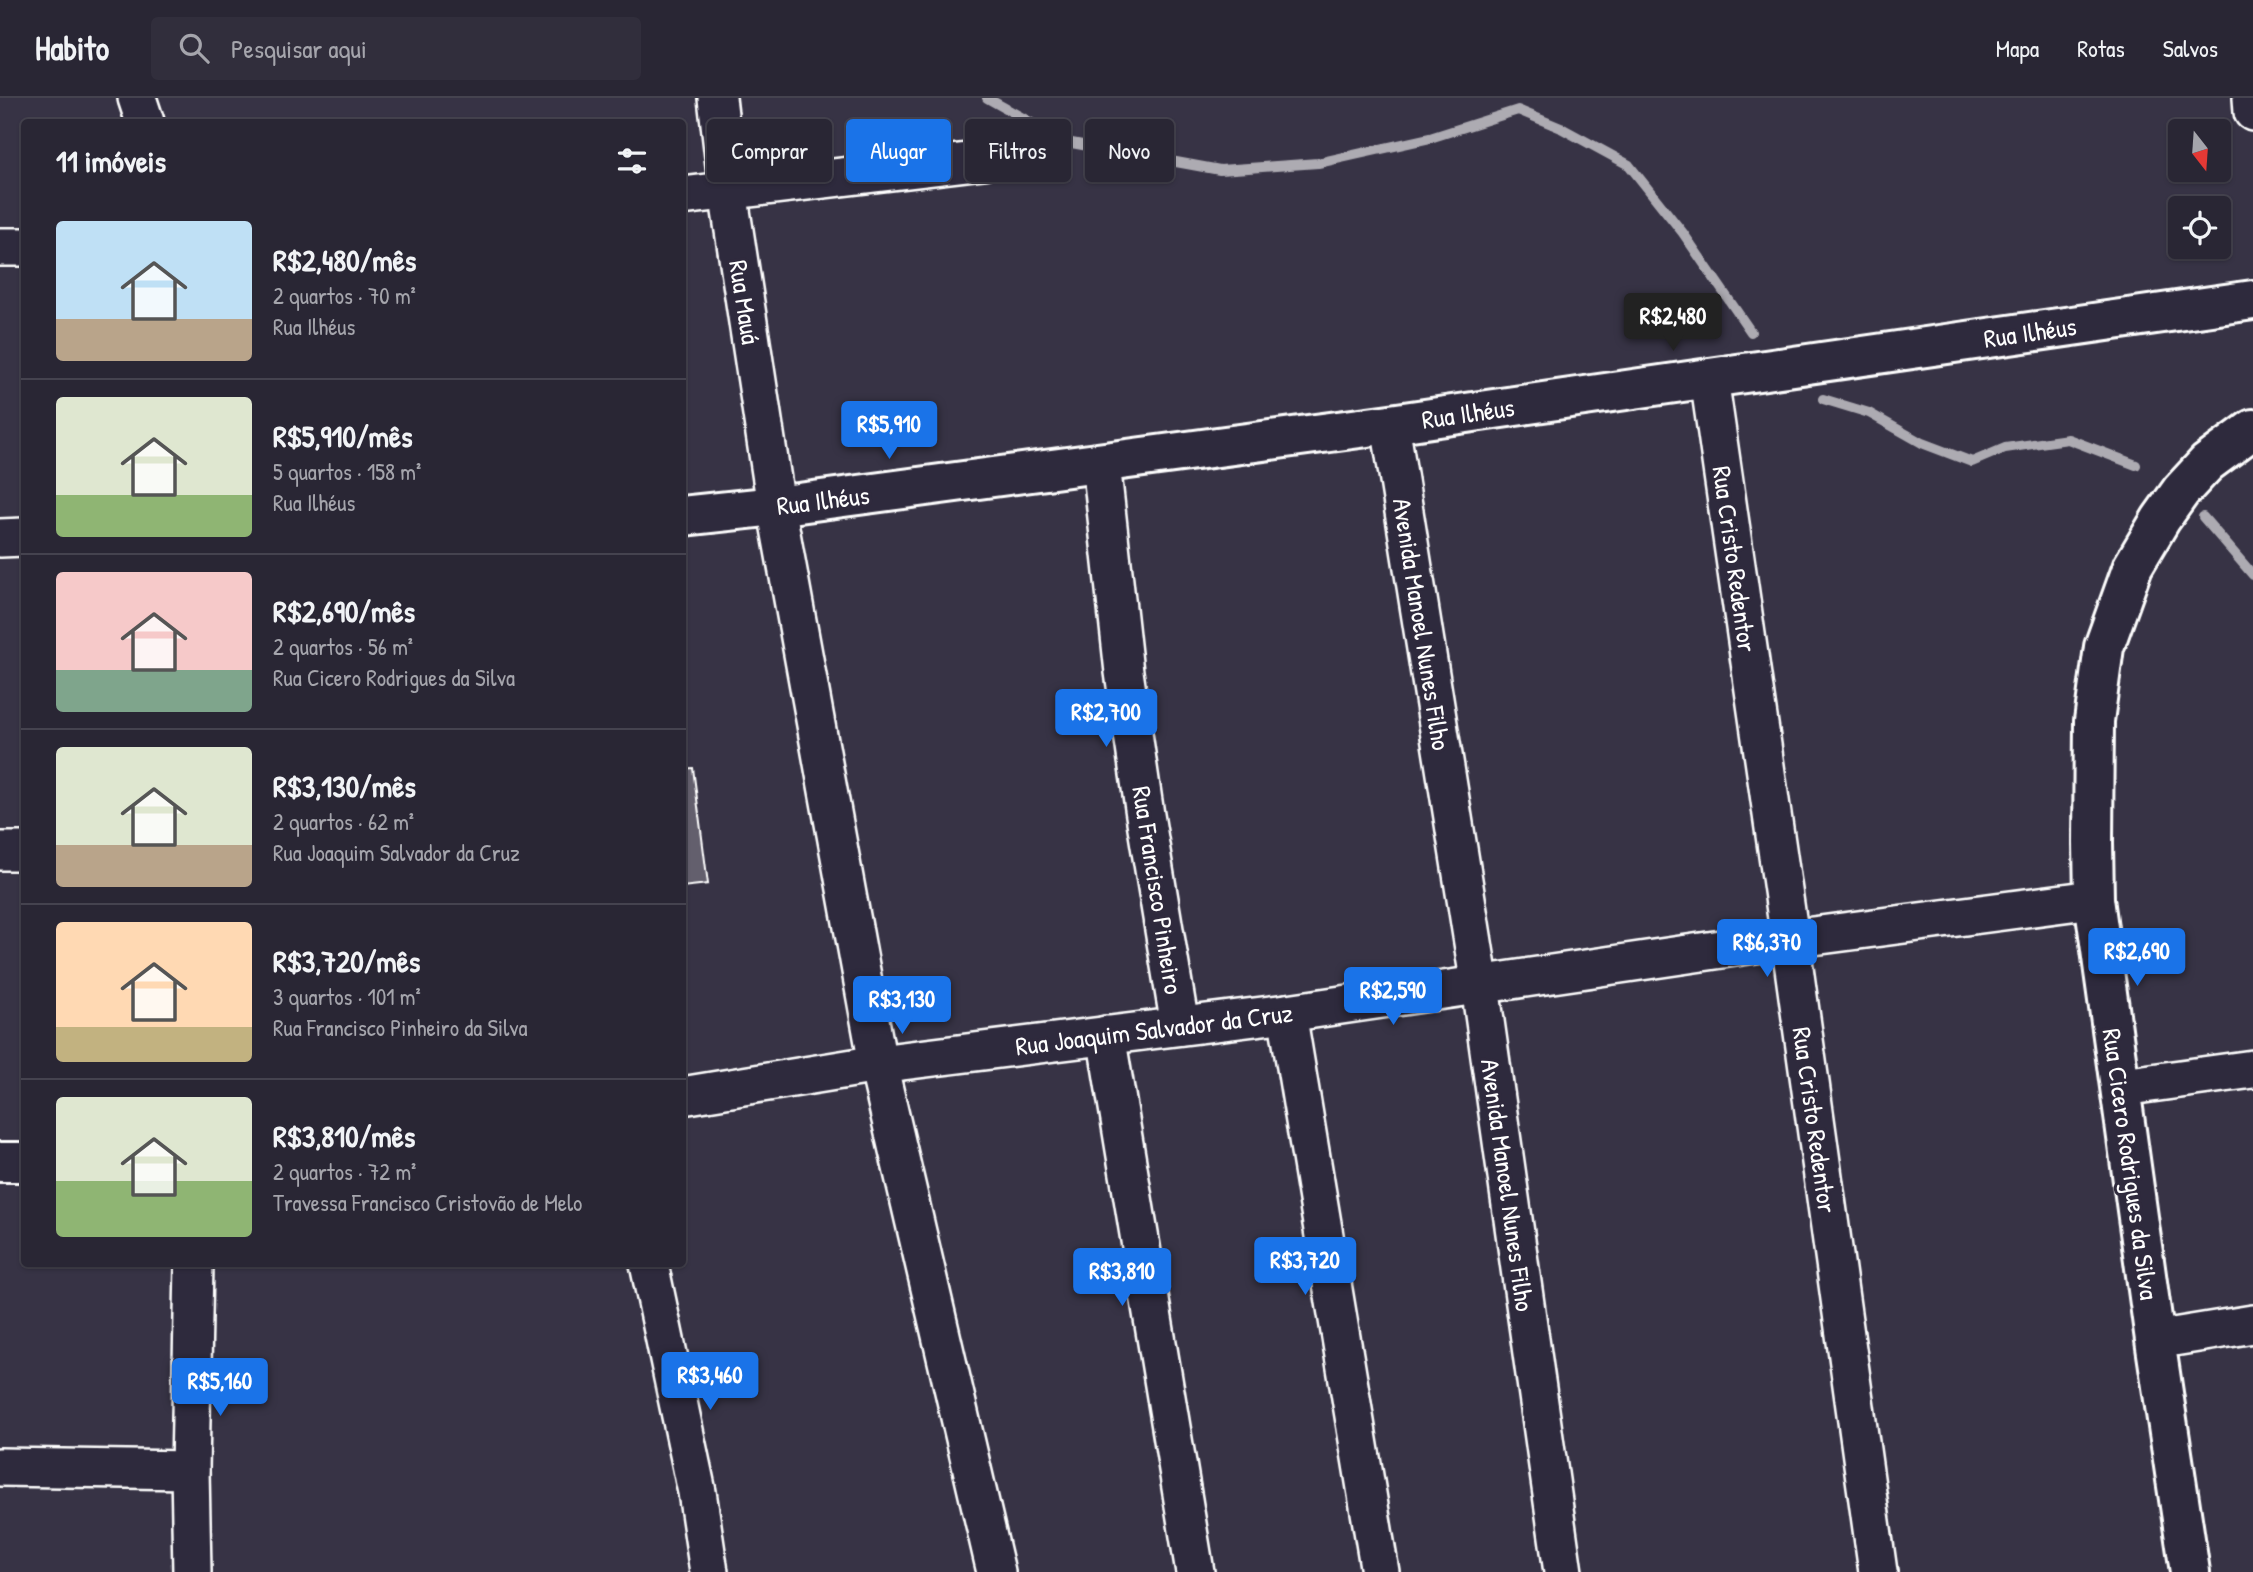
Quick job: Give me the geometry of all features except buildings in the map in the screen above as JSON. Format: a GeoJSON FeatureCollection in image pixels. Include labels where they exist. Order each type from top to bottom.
{"type":"FeatureCollection","features":[{"type":"Feature","properties":{"kind":"main road","name":"Rua Ilhéus"},"geometry":{"type":"LineString","coordinates":[[686,516],[1391,424],[2253,300]]}},
{"type":"Feature","properties":{"kind":"main road","name":"Rua Cicero Rodrigues da Silva"},"geometry":{"type":"LineString","coordinates":[[2190,1572],[2094,899],[2094,722],[2104,647],[2133,566],[2181,491],[2207,463],[2253,429]]}},
{"type":"Feature","properties":{"kind":"main road"},"geometry":{"type":"LineString","coordinates":[[0,1162],[21,1162]]}},
{"type":"Feature","properties":{"kind":"street"},"geometry":{"type":"LineString","coordinates":[[137,98],[144,119]]}},
{"type":"Feature","properties":{"kind":"street","name":"Rua Mauá"},"geometry":{"type":"LineString","coordinates":[[717,98],[728,191],[776,506]]}},
{"type":"Feature","properties":{"kind":"street"},"geometry":{"type":"LineString","coordinates":[[2252,98],[2253,112]]}},
{"type":"Feature","properties":{"kind":"street"},"geometry":{"type":"LineString","coordinates":[[686,196],[965,162]]}},
{"type":"Feature","properties":{"kind":"street"},"geometry":{"type":"LineString","coordinates":[[0,247],[21,247]]}},
{"type":"Feature","properties":{"kind":"street","name":"Rua Cristo Redentor"},"geometry":{"type":"LineString","coordinates":[[1709,378],[1878,1572]]}},
{"type":"Feature","properties":{"kind":"street","name":"Avenida Manoel Nunes Filho"},"geometry":{"type":"LineString","coordinates":[[1391,424],[1480,985],[1563,1572]]}},
{"type":"Feature","properties":{"kind":"street","name":"Rua Francisco Pinheiro"},"geometry":{"type":"LineString","coordinates":[[1101,463],[1124,672],[1180,1026]]}},
{"type":"Feature","properties":{"kind":"street"},"geometry":{"type":"LineString","coordinates":[[776,506],[878,1064],[996,1572]]}},
{"type":"Feature","properties":{"kind":"street"},"geometry":{"type":"LineString","coordinates":[[0,538],[21,537]]}},
{"type":"Feature","properties":{"kind":"street"},"geometry":{"type":"LineString","coordinates":[[0,851],[21,850]]}},
{"type":"Feature","properties":{"kind":"street","name":"Rua Joaquim Salvador da Cruz"},"geometry":{"type":"LineString","coordinates":[[686,1095],[878,1064],[1287,1013],[1790,939],[2094,899]]}},
{"type":"Feature","properties":{"kind":"street"},"geometry":{"type":"LineString","coordinates":[[1287,1013],[1380,1572]]}},
{"type":"Feature","properties":{"kind":"street"},"geometry":{"type":"LineString","coordinates":[[1106,1035],[1195,1572]]}},
{"type":"Feature","properties":{"kind":"street"},"geometry":{"type":"LineString","coordinates":[[2122,1087],[2253,1069]]}},
{"type":"Feature","properties":{"kind":"street"},"geometry":{"type":"LineString","coordinates":[[192,1572],[190,1470],[194,1267]]}},
{"type":"Feature","properties":{"kind":"street"},"geometry":{"type":"LineString","coordinates":[[650,1267],[696,1492],[709,1572]]}},
{"type":"Feature","properties":{"kind":"street"},"geometry":{"type":"LineString","coordinates":[[2155,1340],[2253,1324]]}},
{"type":"Feature","properties":{"kind":"street"},"geometry":{"type":"LineString","coordinates":[[0,1467],[190,1470]]}},
{"type":"Feature","properties":{"kind":"waterway"},"geometry":{"type":"LineString","coordinates":[[987,98],[1066,142],[1220,170],[1318,163],[1430,138],[1518,110],[1561,128],[1629,165],[1683,233],[1751,332]]}},
{"type":"Feature","properties":{"kind":"waterway"},"geometry":{"type":"LineString","coordinates":[[1823,399],[1869,413],[1922,443],[1972,462],[2005,448],[2068,439],[2136,465]]}},
{"type":"Feature","properties":{"kind":"waterway"},"geometry":{"type":"LineString","coordinates":[[2203,517],[2253,575]]}}]}
